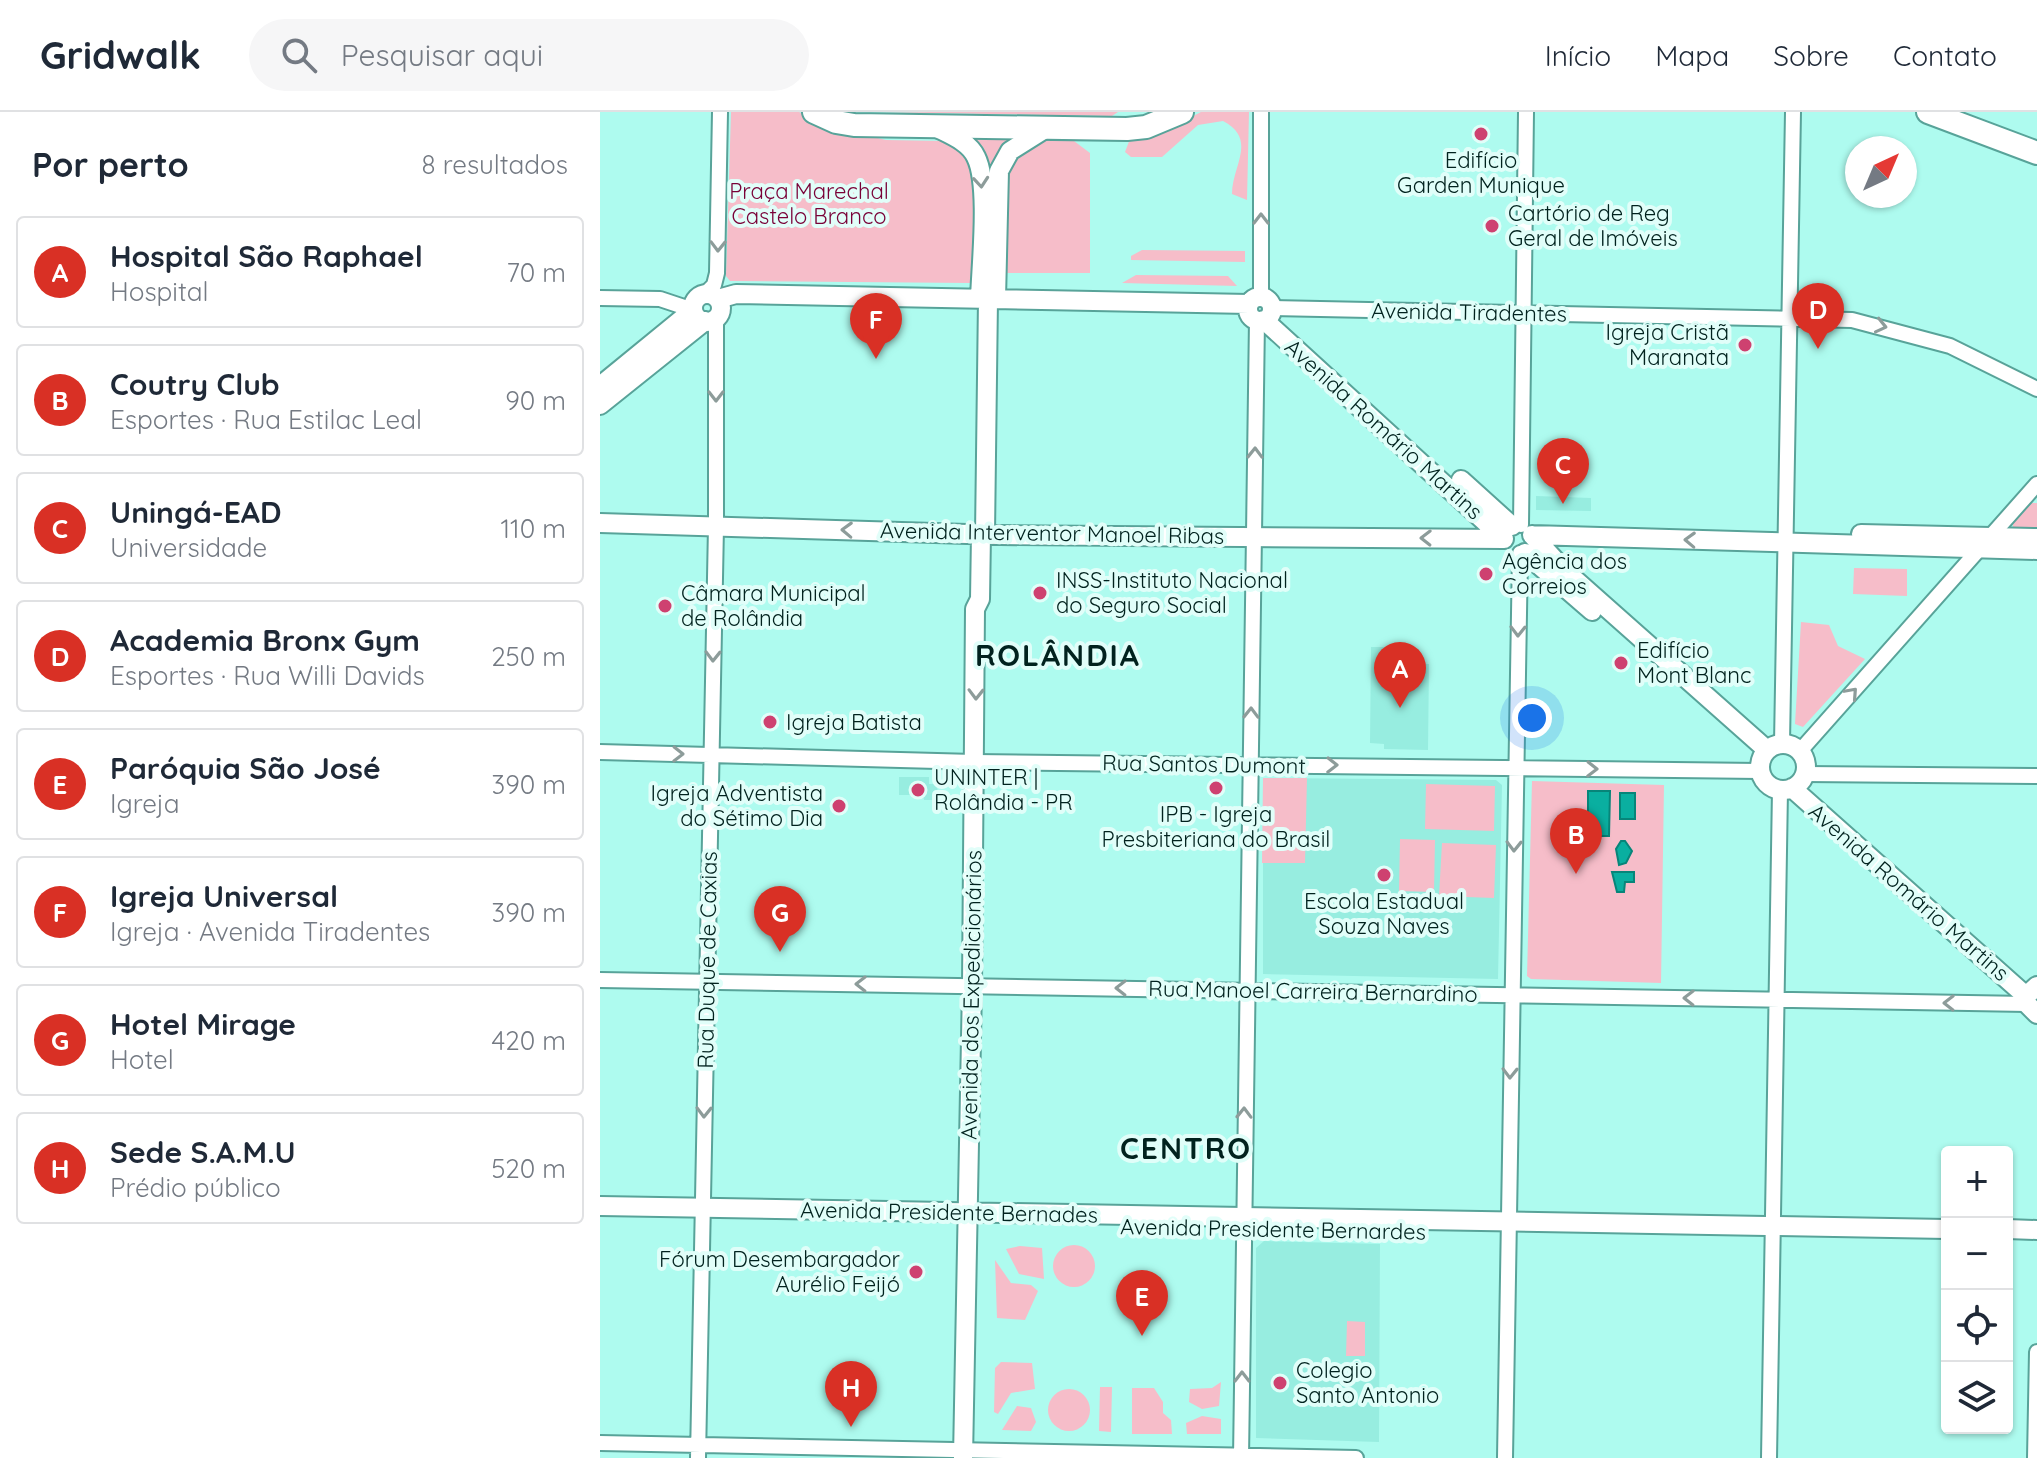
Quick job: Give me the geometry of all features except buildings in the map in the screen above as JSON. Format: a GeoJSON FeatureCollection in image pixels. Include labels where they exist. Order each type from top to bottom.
{"type":"FeatureCollection","features":[{"type":"Feature","properties":{"kind":"main road"},"geometry":{"type":"LineString","coordinates":[[814,112],[846,124],[1046,128],[1146,127],[1182,112]]}},
{"type":"Feature","properties":{"kind":"main road"},"geometry":{"type":"LineString","coordinates":[[858,112],[868,119],[910,126]]}},
{"type":"Feature","properties":{"kind":"main road"},"geometry":{"type":"LineString","coordinates":[[1099,128],[1116,122],[1128,112]]}},
{"type":"Feature","properties":{"kind":"main road"},"geometry":{"type":"LineString","coordinates":[[1928,112],[2037,153]]}},
{"type":"Feature","properties":{"kind":"street"},"geometry":{"type":"LineString","coordinates":[[600,386],[705,317],[720,312],[711,296],[717,273],[720,112]]}},
{"type":"Feature","properties":{"kind":"street"},"geometry":{"type":"LineString","coordinates":[[1241,1456],[1253,535],[1262,310],[1261,112]]}},
{"type":"Feature","properties":{"kind":"street"},"geometry":{"type":"LineString","coordinates":[[1517,531],[1526,112]]}},
{"type":"Feature","properties":{"kind":"street"},"geometry":{"type":"LineString","coordinates":[[1793,112],[1779,540],[1767,756],[1800,751],[2037,484]]}},
{"type":"Feature","properties":{"kind":"street","name":"Avenida dos Expedicionários"},"geometry":{"type":"LineString","coordinates":[[935,127],[958,138],[975,155],[983,176],[988,299],[983,534],[980,599],[975,609],[977,986],[969,1454]]}},
{"type":"Feature","properties":{"kind":"street","name":"Avenida dos Expedicionários"},"geometry":{"type":"LineString","coordinates":[[988,299],[999,171],[1010,151],[1046,128]]}},
{"type":"Feature","properties":{"kind":"street","name":"Avenida Tiradentes"},"geometry":{"type":"LineString","coordinates":[[711,296],[988,299],[1262,310],[1788,316],[1852,320],[1907,332],[1969,353],[2037,389]]}},
{"type":"Feature","properties":{"kind":"street"},"geometry":{"type":"LineString","coordinates":[[600,298],[660,299],[705,317]]}},
{"type":"Feature","properties":{"kind":"street","name":"Avenida Romário Martins"},"geometry":{"type":"LineString","coordinates":[[1262,310],[1366,404],[1564,570],[1635,640],[1767,756],[1767,784],[1794,784],[2032,997]]}},
{"type":"Feature","properties":{"kind":"street"},"geometry":{"type":"LineString","coordinates":[[600,405],[705,317]]}},
{"type":"Feature","properties":{"kind":"street","name":"Rua Duque de Caxias"},"geometry":{"type":"LineString","coordinates":[[698,1451],[716,526],[705,317]]}},
{"type":"Feature","properties":{"kind":"street","name":"Avenida Interventor Manoel Ribas"},"geometry":{"type":"LineString","coordinates":[[600,523],[983,534],[1253,535],[1517,531],[1985,544],[2037,550]]}},
{"type":"Feature","properties":{"kind":"street","name":"Avenida Romário Martins"},"geometry":{"type":"LineString","coordinates":[[1517,531],[1505,544],[1522,553],[1635,640]]}},
{"type":"Feature","properties":{"kind":"street","name":"Avenida Interventor Manoel Ribas"},"geometry":{"type":"LineString","coordinates":[[1985,544],[2037,538]]}},
{"type":"Feature","properties":{"kind":"street"},"geometry":{"type":"LineString","coordinates":[[1505,1458],[1511,995],[1522,553]]}},
{"type":"Feature","properties":{"kind":"street"},"geometry":{"type":"LineString","coordinates":[[1769,1458],[1777,1000],[1794,784],[1806,762],[1800,751]]}},
{"type":"Feature","properties":{"kind":"street","name":"Rua Santos Dumont"},"geometry":{"type":"LineString","coordinates":[[600,752],[978,762],[1516,768],[1767,756]]}},
{"type":"Feature","properties":{"kind":"street"},"geometry":{"type":"LineString","coordinates":[[1794,784],[2037,776]]}},
{"type":"Feature","properties":{"kind":"street","name":"Rua Manoel Carreira Bernardino"},"geometry":{"type":"LineString","coordinates":[[600,980],[1777,1000],[2032,997]]}},
{"type":"Feature","properties":{"kind":"street"},"geometry":{"type":"LineString","coordinates":[[600,1206],[703,1213]]}},
{"type":"Feature","properties":{"kind":"street"},"geometry":{"type":"LineString","coordinates":[[600,1217],[703,1213]]}},
{"type":"Feature","properties":{"kind":"street","name":"Avenida Presidente Bernades"},"geometry":{"type":"LineString","coordinates":[[703,1213],[973,1218]]}},
{"type":"Feature","properties":{"kind":"street","name":"Avenida Presidente Bernardes"},"geometry":{"type":"LineString","coordinates":[[973,1218],[1773,1232],[1941,1240]]}},
{"type":"Feature","properties":{"kind":"street","name":"Avenida Presidente Bernardes"},"geometry":{"type":"LineString","coordinates":[[1773,1232],[1941,1229]]}},
{"type":"Feature","properties":{"kind":"street"},"geometry":{"type":"LineString","coordinates":[[2013,1229],[2037,1230]]}},
{"type":"Feature","properties":{"kind":"street"},"geometry":{"type":"LineString","coordinates":[[2013,1240],[2037,1241]]}},
{"type":"Feature","properties":{"kind":"street"},"geometry":{"type":"LineString","coordinates":[[2035,1458],[2037,1352]]}},
{"type":"Feature","properties":{"kind":"street"},"geometry":{"type":"LineString","coordinates":[[600,1443],[698,1451],[1356,1458]]}},
{"type":"Feature","properties":{"kind":"shaded area"},"geometry":{"type":"Polygon","coordinates":[[[1536,496],[1591,498],[1591,511],[1536,510],[1536,496]]]}},
{"type":"Feature","properties":{"kind":"shaded area"},"geometry":{"type":"Polygon","coordinates":[[[1371,647],[1400,647],[1400,664],[1429,664],[1428,750],[1384,749],[1384,744],[1370,743],[1371,647]]]}},
{"type":"Feature","properties":{"kind":"shaded area","name":"UNINTER | Rolândia - PR"},"geometry":{"type":"Polygon","coordinates":[[[899,777],[929,777],[929,784],[937,784],[938,800],[924,800],[923,795],[899,795],[899,777]]]}},
{"type":"Feature","properties":{"kind":"shaded area"},"geometry":{"type":"Polygon","coordinates":[[[1263,778],[1496,780],[1502,785],[1498,979],[1263,974],[1263,778]]]}},
{"type":"Feature","properties":{"kind":"shaded area"},"geometry":{"type":"Polygon","coordinates":[[[1588,791],[1610,791],[1609,836],[1588,836],[1588,791]]]}},
{"type":"Feature","properties":{"kind":"shaded area"},"geometry":{"type":"Polygon","coordinates":[[[1620,793],[1635,793],[1635,819],[1620,819],[1620,793]]]}},
{"type":"Feature","properties":{"kind":"shaded area"},"geometry":{"type":"Polygon","coordinates":[[[1621,841],[1625,841],[1632,851],[1626,863],[1619,865],[1616,849],[1621,841]]]}},
{"type":"Feature","properties":{"kind":"shaded area"},"geometry":{"type":"Polygon","coordinates":[[[1612,872],[1634,872],[1634,882],[1625,882],[1624,892],[1617,892],[1612,872]]]}},
{"type":"Feature","properties":{"kind":"shaded area"},"geometry":{"type":"Polygon","coordinates":[[[1264,1241],[1380,1244],[1379,1442],[1256,1438],[1256,1248],[1264,1241]]]}},
{"type":"Feature","properties":{"kind":"green space","name":"Praça Marechal Castelo Branco"},"geometry":{"type":"Polygon","coordinates":[[[731,112],[799,112],[827,126],[886,140],[944,141],[964,152],[975,176],[971,283],[730,281],[726,276],[731,112]]]}},
{"type":"Feature","properties":{"kind":"green space"},"geometry":{"type":"Polygon","coordinates":[[[873,112],[1118,112],[1112,116],[873,112]]]}},
{"type":"Feature","properties":{"kind":"green space"},"geometry":{"type":"Polygon","coordinates":[[[1201,112],[1249,112],[1247,200],[1232,194],[1241,145],[1233,128],[1223,121],[1198,125],[1162,157],[1131,157],[1125,152],[1130,139],[1154,136],[1201,112]]]}},
{"type":"Feature","properties":{"kind":"green space"},"geometry":{"type":"Polygon","coordinates":[[[973,137],[1009,138],[991,167],[983,147],[973,137]]]}},
{"type":"Feature","properties":{"kind":"green space"},"geometry":{"type":"Polygon","coordinates":[[[1039,140],[1074,141],[1090,153],[1090,273],[1005,273],[1005,178],[1013,156],[1039,140]]]}},
{"type":"Feature","properties":{"kind":"green space"},"geometry":{"type":"Polygon","coordinates":[[[1142,250],[1245,251],[1245,262],[1131,260],[1131,256],[1142,250]]]}},
{"type":"Feature","properties":{"kind":"green space"},"geometry":{"type":"Polygon","coordinates":[[[1136,275],[1228,276],[1237,286],[1122,283],[1136,275]]]}},
{"type":"Feature","properties":{"kind":"green space"},"geometry":{"type":"Polygon","coordinates":[[[2032,503],[2037,503],[2037,530],[2013,529],[2013,523],[2032,503]]]}},
{"type":"Feature","properties":{"kind":"green space"},"geometry":{"type":"Polygon","coordinates":[[[1854,568],[1907,569],[1907,596],[1853,594],[1854,568]]]}},
{"type":"Feature","properties":{"kind":"green space"},"geometry":{"type":"Polygon","coordinates":[[[1801,622],[1829,625],[1838,646],[1865,659],[1803,727],[1795,724],[1801,622]]]}},
{"type":"Feature","properties":{"kind":"green space"},"geometry":{"type":"Polygon","coordinates":[[[1263,778],[1307,778],[1305,863],[1262,863],[1263,778]]]}},
{"type":"Feature","properties":{"kind":"green space"},"geometry":{"type":"Polygon","coordinates":[[[1532,781],[1664,785],[1661,983],[1531,979],[1527,976],[1532,781]]]}},
{"type":"Feature","properties":{"kind":"green space"},"geometry":{"type":"Polygon","coordinates":[[[1426,784],[1495,786],[1494,831],[1425,829],[1426,784]]]}},
{"type":"Feature","properties":{"kind":"green space"},"geometry":{"type":"Polygon","coordinates":[[[1400,839],[1435,840],[1434,892],[1399,891],[1400,839]]]}},
{"type":"Feature","properties":{"kind":"green space"},"geometry":{"type":"Polygon","coordinates":[[[1442,843],[1496,845],[1494,898],[1439,896],[1442,843]]]}},
{"type":"Feature","properties":{"kind":"green space"},"geometry":{"type":"Polygon","coordinates":[[[1074,1245],[1089,1251],[1095,1266],[1089,1281],[1074,1287],[1059,1281],[1053,1266],[1059,1251],[1074,1245]]]}},
{"type":"Feature","properties":{"kind":"green space"},"geometry":{"type":"Polygon","coordinates":[[[1020,1246],[1042,1248],[1044,1279],[1019,1274],[1006,1249],[1020,1246]]]}},
{"type":"Feature","properties":{"kind":"green space"},"geometry":{"type":"Polygon","coordinates":[[[995,1260],[1011,1283],[1031,1285],[1038,1291],[1025,1320],[997,1318],[995,1260]]]}},
{"type":"Feature","properties":{"kind":"green space"},"geometry":{"type":"Polygon","coordinates":[[[1347,1321],[1365,1322],[1365,1356],[1346,1356],[1347,1321]]]}},
{"type":"Feature","properties":{"kind":"green space"},"geometry":{"type":"Polygon","coordinates":[[[1001,1362],[1032,1363],[1035,1389],[1011,1393],[998,1414],[994,1412],[995,1368],[1001,1362]]]}},
{"type":"Feature","properties":{"kind":"green space"},"geometry":{"type":"Polygon","coordinates":[[[1221,1382],[1219,1406],[1202,1409],[1189,1402],[1190,1389],[1212,1388],[1221,1382]]]}},
{"type":"Feature","properties":{"kind":"green space"},"geometry":{"type":"Polygon","coordinates":[[[1100,1387],[1112,1387],[1111,1432],[1099,1431],[1100,1387]]]}},
{"type":"Feature","properties":{"kind":"green space"},"geometry":{"type":"Polygon","coordinates":[[[1132,1388],[1154,1388],[1163,1402],[1163,1413],[1171,1420],[1172,1434],[1132,1434],[1132,1388]]]}},
{"type":"Feature","properties":{"kind":"green space"},"geometry":{"type":"Polygon","coordinates":[[[1069,1389],[1084,1395],[1090,1410],[1084,1425],[1069,1431],[1054,1425],[1048,1410],[1054,1395],[1069,1389]]]}},
{"type":"Feature","properties":{"kind":"green space"},"geometry":{"type":"Polygon","coordinates":[[[1017,1406],[1031,1408],[1036,1422],[1031,1431],[1002,1430],[1017,1406]]]}},
{"type":"Feature","properties":{"kind":"green space"},"geometry":{"type":"Polygon","coordinates":[[[1202,1416],[1221,1419],[1221,1434],[1187,1434],[1186,1423],[1202,1416]]]}},
{"type":"Feature","properties":{"kind":"place","name":"Edifício Garden Munique"},"geometry":{"type":"Point","coordinates":[1481,134]}},
{"type":"Feature","properties":{"kind":"place","name":"Cartório de Reg Geral de Imóveis"},"geometry":{"type":"Point","coordinates":[1492,226]}},
{"type":"Feature","properties":{"kind":"place","name":"Igreja Cristã Maranata"},"geometry":{"type":"Point","coordinates":[1745,345]}},
{"type":"Feature","properties":{"kind":"place","name":"Academia Bronx Gym"},"geometry":{"type":"Point","coordinates":[1818,349]}},
{"type":"Feature","properties":{"kind":"place","name":"Igreja Universal"},"geometry":{"type":"Point","coordinates":[876,359]}},
{"type":"Feature","properties":{"kind":"place","name":"Uningá-EAD"},"geometry":{"type":"Point","coordinates":[1563,504]}},
{"type":"Feature","properties":{"kind":"place","name":"Agência dos Correios"},"geometry":{"type":"Point","coordinates":[1486,574]}},
{"type":"Feature","properties":{"kind":"place","name":"INSS-Instituto Nacional do Seguro Social"},"geometry":{"type":"Point","coordinates":[1040,593]}},
{"type":"Feature","properties":{"kind":"place","name":"Câmara Municipal de Rolândia"},"geometry":{"type":"Point","coordinates":[665,606]}},
{"type":"Feature","properties":{"kind":"place","name":"Edifício Mont Blanc"},"geometry":{"type":"Point","coordinates":[1621,663]}},
{"type":"Feature","properties":{"kind":"place","name":"Hospital São Raphael"},"geometry":{"type":"Point","coordinates":[1400,708]}},
{"type":"Feature","properties":{"kind":"place","name":"Igreja Batista"},"geometry":{"type":"Point","coordinates":[770,722]}},
{"type":"Feature","properties":{"kind":"place","name":"IPB - Igreja Presbiteriana do Brasil"},"geometry":{"type":"Point","coordinates":[1216,788]}},
{"type":"Feature","properties":{"kind":"place","name":"UNINTER | Rolândia - PR"},"geometry":{"type":"Point","coordinates":[918,790]}},
{"type":"Feature","properties":{"kind":"place","name":"Igreja Adventista do Sétimo Dia"},"geometry":{"type":"Point","coordinates":[839,806]}},
{"type":"Feature","properties":{"kind":"place","name":"Coutry Club"},"geometry":{"type":"Point","coordinates":[1576,874]}},
{"type":"Feature","properties":{"kind":"place","name":"Escola Estadual Souza Naves"},"geometry":{"type":"Point","coordinates":[1384,875]}},
{"type":"Feature","properties":{"kind":"place","name":"Hotel Mirage"},"geometry":{"type":"Point","coordinates":[780,952]}},
{"type":"Feature","properties":{"kind":"place","name":"Fórum Desembargador Aurélio Feijó"},"geometry":{"type":"Point","coordinates":[916,1272]}},
{"type":"Feature","properties":{"kind":"place","name":"Paróquia São José"},"geometry":{"type":"Point","coordinates":[1142,1336]}},
{"type":"Feature","properties":{"kind":"place","name":"Colegio Santo Antonio"},"geometry":{"type":"Point","coordinates":[1280,1383]}},
{"type":"Feature","properties":{"kind":"place","name":"Sede S.A.M.U"},"geometry":{"type":"Point","coordinates":[851,1427]}},
{"type":"Feature","properties":{"kind":"district","name":"ROLÂNDIA"},"geometry":{"type":"Point","coordinates":[1058,656]}},
{"type":"Feature","properties":{"kind":"district","name":"CENTRO"},"geometry":{"type":"Point","coordinates":[1186,1149]}}]}
